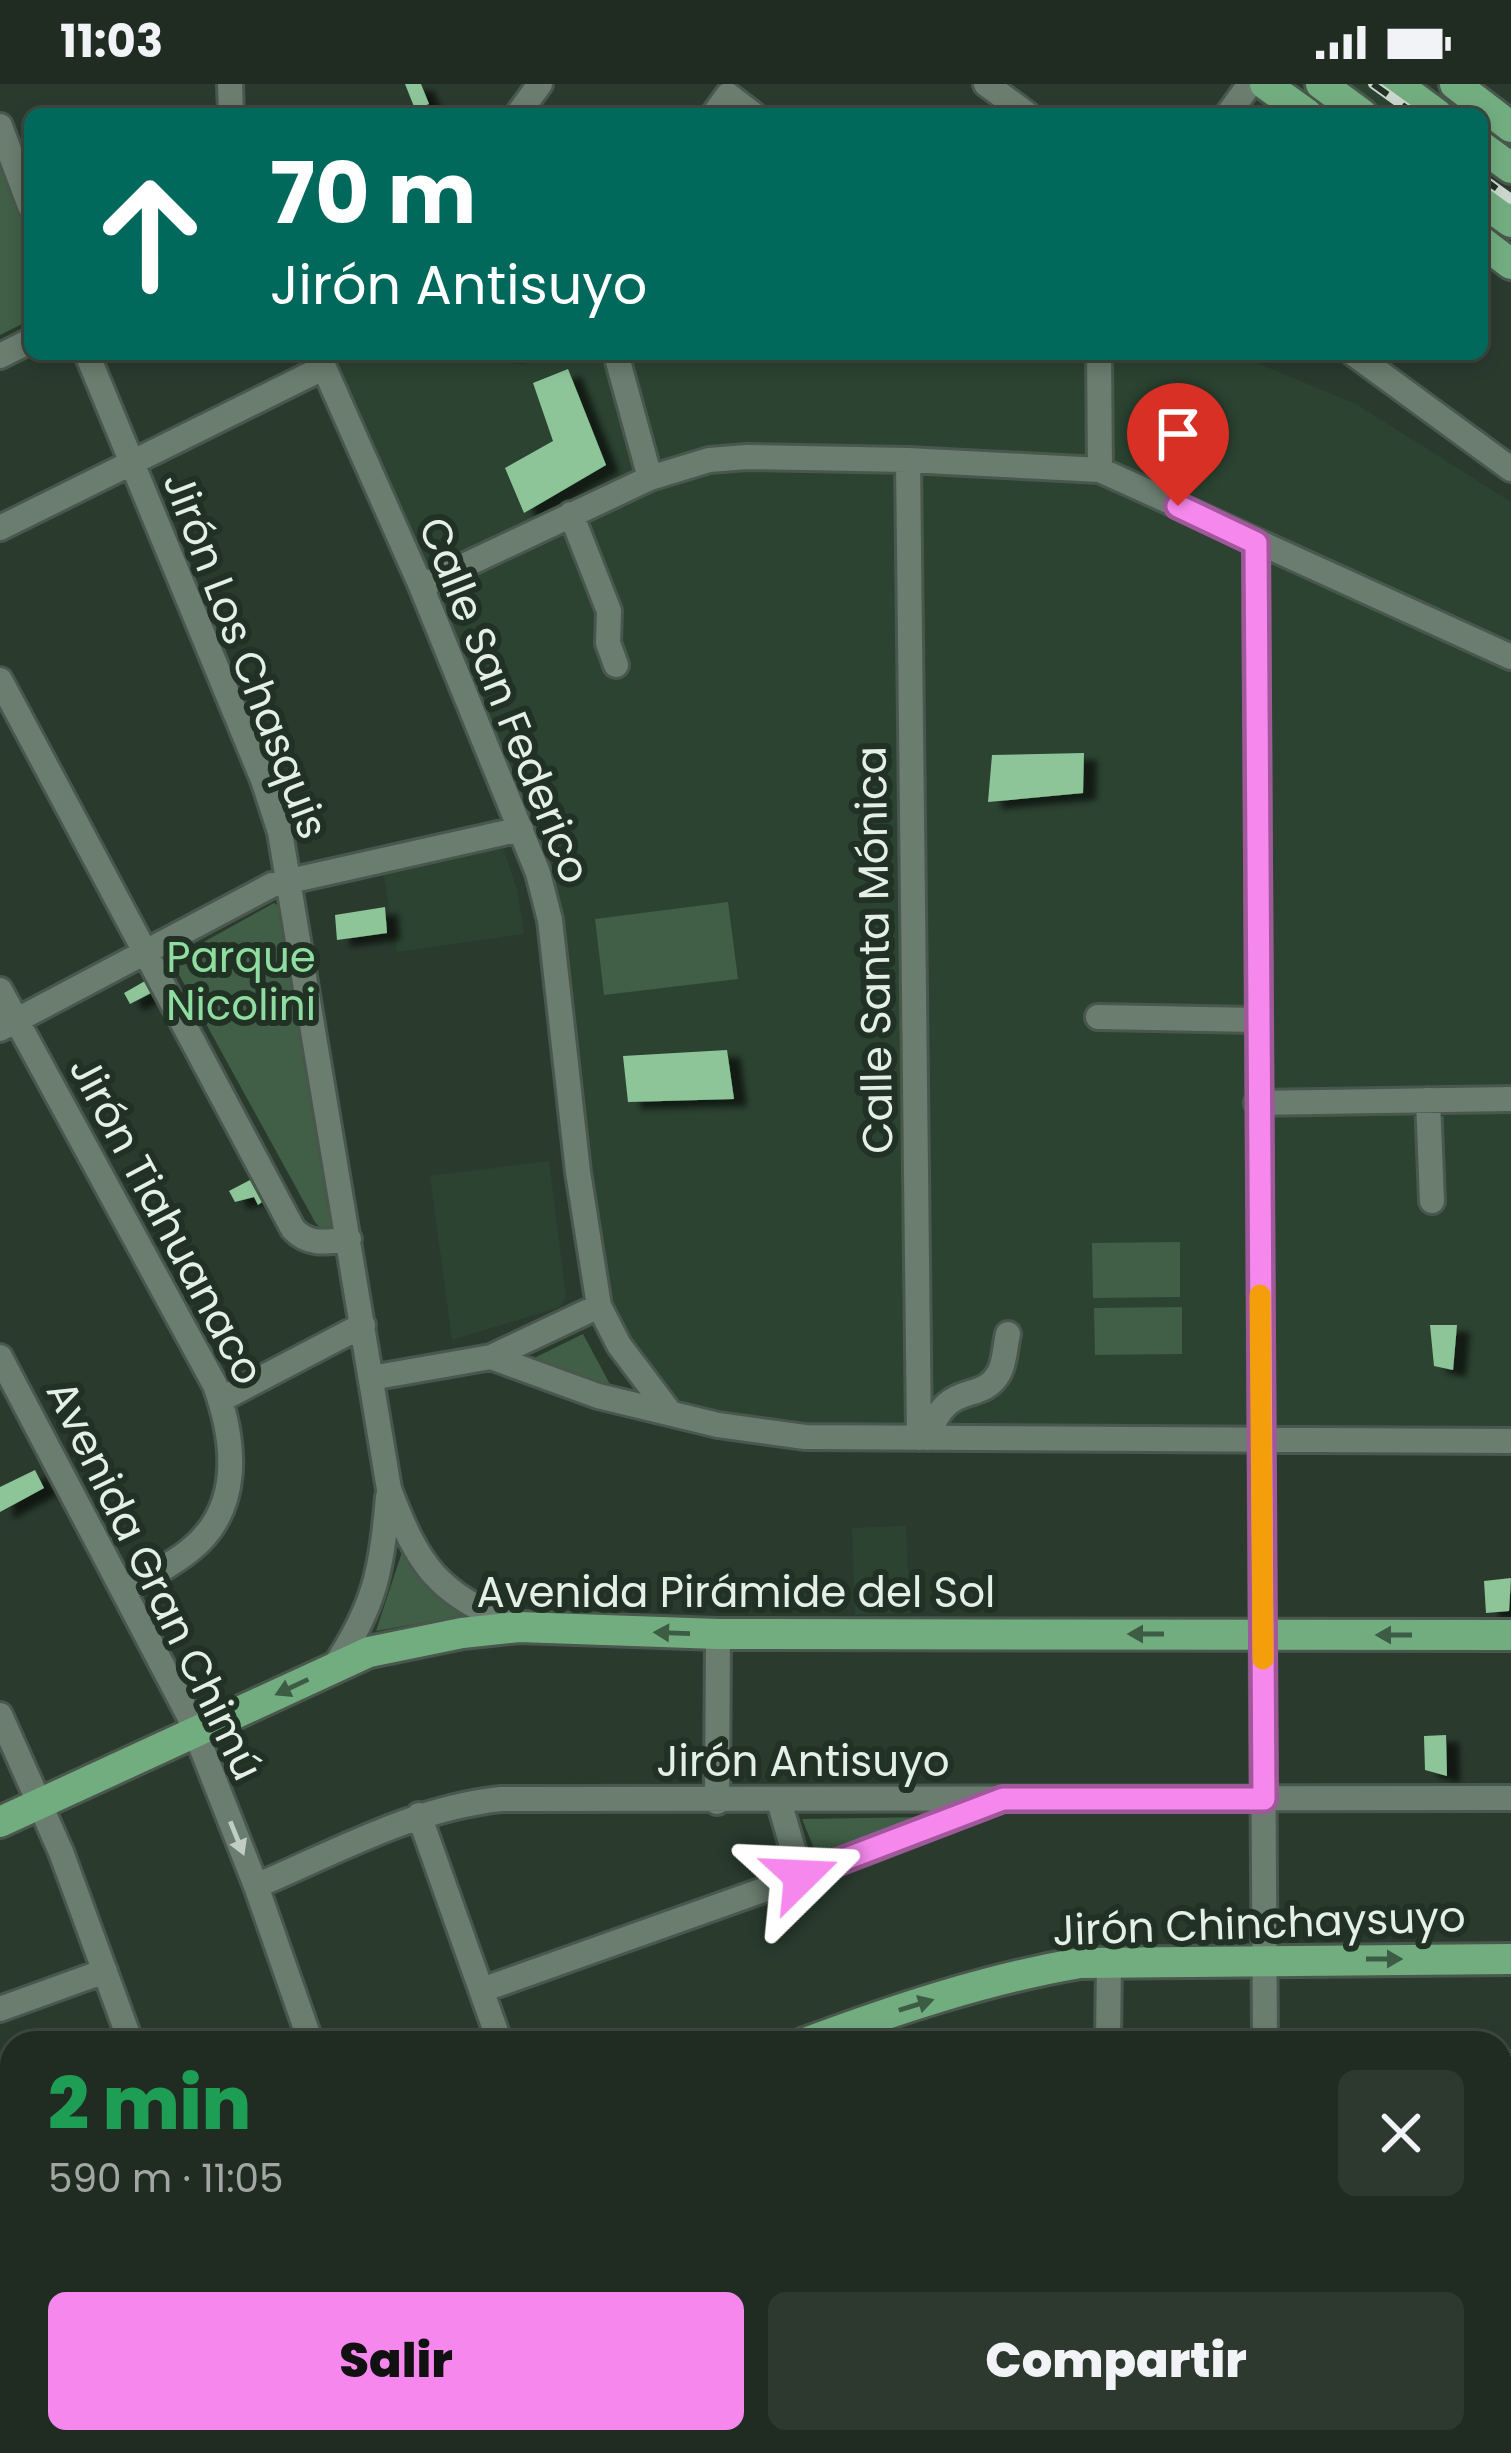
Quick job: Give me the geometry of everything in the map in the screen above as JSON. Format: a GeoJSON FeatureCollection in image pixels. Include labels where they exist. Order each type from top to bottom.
{"type":"FeatureCollection","features":[{"type":"Feature","properties":{"kind":"main road"},"geometry":{"type":"LineString","coordinates":[[1264,84],[1298,108]]}},
{"type":"Feature","properties":{"kind":"main road"},"geometry":{"type":"LineString","coordinates":[[1321,84],[1354,108]]}},
{"type":"Feature","properties":{"kind":"main road"},"geometry":{"type":"LineString","coordinates":[[1396,84],[1429,108]]}},
{"type":"Feature","properties":{"kind":"main road"},"geometry":{"type":"LineString","coordinates":[[1463,86],[1511,127]]}},
{"type":"Feature","properties":{"kind":"main road","name":"Avenida Pirámide del Sol"},"geometry":{"type":"LineString","coordinates":[[0,1822],[334,1667],[369,1652],[425,1638],[519,1627],[718,1634],[1511,1635]]}},
{"type":"Feature","properties":{"kind":"main road","name":"Jirón Chinchaysuyo"},"geometry":{"type":"LineString","coordinates":[[837,2031],[1010,1977],[1109,1962],[1511,1959]]}},
{"type":"Feature","properties":{"kind":"street"},"geometry":{"type":"LineString","coordinates":[[986,84],[1019,108]]}},
{"type":"Feature","properties":{"kind":"street"},"geometry":{"type":"LineString","coordinates":[[0,126],[24,190]]}},
{"type":"Feature","properties":{"kind":"street","name":"Jirón Los Chasquis"},"geometry":{"type":"LineString","coordinates":[[89,360],[263,779],[290,880],[389,1489],[409,1542],[427,1570],[454,1594],[519,1627]]}},
{"type":"Feature","properties":{"kind":"street"},"geometry":{"type":"LineString","coordinates":[[618,360],[650,478]]}},
{"type":"Feature","properties":{"kind":"street"},"geometry":{"type":"LineString","coordinates":[[1099,360],[1100,470]]}},
{"type":"Feature","properties":{"kind":"street"},"geometry":{"type":"LineString","coordinates":[[1362,360],[1511,470]]}},
{"type":"Feature","properties":{"kind":"street"},"geometry":{"type":"LineString","coordinates":[[0,528],[321,361]]}},
{"type":"Feature","properties":{"kind":"street","name":"Calle San Federico"},"geometry":{"type":"LineString","coordinates":[[321,361],[422,586],[521,829],[550,920],[578,1172],[599,1306],[619,1345],[668,1411]]}},
{"type":"Feature","properties":{"kind":"street"},"geometry":{"type":"LineString","coordinates":[[422,586],[650,478],[709,460],[908,460],[1100,470],[1511,657]]}},
{"type":"Feature","properties":{"kind":"street","name":"Calle Santa Mónica"},"geometry":{"type":"LineString","coordinates":[[908,460],[923,1438]]}},
{"type":"Feature","properties":{"kind":"street"},"geometry":{"type":"LineString","coordinates":[[572,514],[609,611],[607,632],[616,665]]}},
{"type":"Feature","properties":{"kind":"street"},"geometry":{"type":"LineString","coordinates":[[1256,543],[1264,2031]]}},
{"type":"Feature","properties":{"kind":"street"},"geometry":{"type":"LineString","coordinates":[[0,680],[293,1229],[318,1242],[349,1239]]}},
{"type":"Feature","properties":{"kind":"street"},"geometry":{"type":"LineString","coordinates":[[9,1024],[272,885],[521,829]]}},
{"type":"Feature","properties":{"kind":"street","name":"Jirón Tiahuanaco"},"geometry":{"type":"LineString","coordinates":[[0,990],[9,1024],[220,1400],[231,1434],[232,1461],[220,1511],[209,1532],[190,1550],[125,1592]]}},
{"type":"Feature","properties":{"kind":"street"},"geometry":{"type":"LineString","coordinates":[[1099,1017],[1257,1020]]}},
{"type":"Feature","properties":{"kind":"street"},"geometry":{"type":"LineString","coordinates":[[1257,1103],[1511,1099]]}},
{"type":"Feature","properties":{"kind":"street"},"geometry":{"type":"LineString","coordinates":[[1428,1100],[1432,1202]]}},
{"type":"Feature","properties":{"kind":"street"},"geometry":{"type":"LineString","coordinates":[[371,1378],[491,1357],[599,1306]]}},
{"type":"Feature","properties":{"kind":"street"},"geometry":{"type":"LineString","coordinates":[[220,1400],[363,1325]]}},
{"type":"Feature","properties":{"kind":"street"},"geometry":{"type":"LineString","coordinates":[[923,1438],[946,1402],[988,1384],[1000,1372],[1008,1334]]}},
{"type":"Feature","properties":{"kind":"street","name":"Avenida Gran Chimú"},"geometry":{"type":"LineString","coordinates":[[0,1357],[196,1732],[307,2031]]}},
{"type":"Feature","properties":{"kind":"street"},"geometry":{"type":"LineString","coordinates":[[491,1357],[598,1396],[718,1425],[806,1437],[1511,1441]]}},
{"type":"Feature","properties":{"kind":"street","name":"Jirón Los Chasquis"},"geometry":{"type":"LineString","coordinates":[[334,1667],[354,1637],[377,1585],[389,1489]]}},
{"type":"Feature","properties":{"kind":"street"},"geometry":{"type":"LineString","coordinates":[[716,1802],[718,1634]]}},
{"type":"Feature","properties":{"kind":"street"},"geometry":{"type":"LineString","coordinates":[[0,1715],[40,1804],[127,2031]]}},
{"type":"Feature","properties":{"kind":"street","name":"Jirón Antisuyo"},"geometry":{"type":"LineString","coordinates":[[256,1886],[419,1815],[501,1799],[1511,1798]]}},
{"type":"Feature","properties":{"kind":"street"},"geometry":{"type":"LineString","coordinates":[[482,1990],[1003,1799]]}},
{"type":"Feature","properties":{"kind":"street"},"geometry":{"type":"LineString","coordinates":[[779,1801],[801,1876]]}},
{"type":"Feature","properties":{"kind":"street"},"geometry":{"type":"LineString","coordinates":[[419,1815],[496,2031]]}},
{"type":"Feature","properties":{"kind":"street"},"geometry":{"type":"LineString","coordinates":[[1108,2031],[1109,1962]]}},
{"type":"Feature","properties":{"kind":"street"},"geometry":{"type":"LineString","coordinates":[[0,2009],[105,1971]]}},
{"type":"Feature","properties":{"kind":"shaded area"},"geometry":{"type":"Polygon","coordinates":[[[1336,84],[1377,84],[1410,108],[1369,108],[1336,84]]]}},
{"type":"Feature","properties":{"kind":"shaded area"},"geometry":{"type":"Polygon","coordinates":[[[323,360],[495,360],[523,365],[536,360],[1250,360],[1356,404],[1511,502],[1511,1441],[813,1444],[675,1406],[589,1297],[534,872],[323,360]]]}},
{"type":"Feature","properties":{"kind":"shaded area"},"geometry":{"type":"Polygon","coordinates":[[[501,841],[517,890],[524,934],[397,952],[383,871],[501,841]]]}},
{"type":"Feature","properties":{"kind":"shaded area"},"geometry":{"type":"Polygon","coordinates":[[[549,1161],[566,1297],[560,1307],[452,1340],[430,1176],[549,1161]]]}},
{"type":"Feature","properties":{"kind":"shaded area"},"geometry":{"type":"Polygon","coordinates":[[[906,1526],[910,1613],[855,1615],[852,1528],[906,1526]]]}},
{"type":"Feature","properties":{"kind":"green space"},"geometry":{"type":"Polygon","coordinates":[[[0,160],[24,221],[24,323],[0,335],[0,160]]]}},
{"type":"Feature","properties":{"kind":"green space"},"geometry":{"type":"Polygon","coordinates":[[[728,902],[738,979],[604,995],[595,919],[728,902]]]}},
{"type":"Feature","properties":{"kind":"green space","name":"Parque Nicolini"},"geometry":{"type":"Polygon","coordinates":[[[274,903],[280,907],[334,1220],[323,1231],[171,960],[274,903]]]}},
{"type":"Feature","properties":{"kind":"green space"},"geometry":{"type":"Polygon","coordinates":[[[1180,1242],[1180,1297],[1093,1298],[1092,1243],[1180,1242]]]}},
{"type":"Feature","properties":{"kind":"green space"},"geometry":{"type":"Polygon","coordinates":[[[1182,1307],[1182,1354],[1095,1355],[1094,1308],[1182,1307]]]}},
{"type":"Feature","properties":{"kind":"green space"},"geometry":{"type":"Polygon","coordinates":[[[583,1334],[612,1388],[526,1362],[583,1334]]]}},
{"type":"Feature","properties":{"kind":"green space"},"geometry":{"type":"Polygon","coordinates":[[[403,1549],[467,1615],[376,1631],[403,1549]]]}},
{"type":"Feature","properties":{"kind":"green space"},"geometry":{"type":"Polygon","coordinates":[[[929,1817],[818,1858],[802,1819],[929,1817]]]}},
{"type":"Feature","properties":{"kind":"building"},"geometry":{"type":"Polygon","coordinates":[[[405,84],[421,84],[429,104],[415,108],[405,84]]]}},
{"type":"Feature","properties":{"kind":"building"},"geometry":{"type":"Polygon","coordinates":[[[568,369],[606,465],[524,513],[505,468],[553,441],[533,383],[568,369]]]}},
{"type":"Feature","properties":{"kind":"building"},"geometry":{"type":"Polygon","coordinates":[[[1084,753],[1083,793],[988,802],[992,755],[1084,753]]]}},
{"type":"Feature","properties":{"kind":"building"},"geometry":{"type":"Polygon","coordinates":[[[385,907],[387,933],[337,940],[335,915],[385,907]]]}},
{"type":"Feature","properties":{"kind":"building"},"geometry":{"type":"Polygon","coordinates":[[[145,981],[151,993],[130,1004],[124,993],[145,981]]]}},
{"type":"Feature","properties":{"kind":"building"},"geometry":{"type":"Polygon","coordinates":[[[727,1050],[734,1099],[628,1102],[623,1056],[727,1050]]]}},
{"type":"Feature","properties":{"kind":"building"},"geometry":{"type":"Polygon","coordinates":[[[250,1180],[262,1202],[258,1205],[254,1197],[235,1202],[229,1191],[250,1180]]]}},
{"type":"Feature","properties":{"kind":"building"},"geometry":{"type":"Polygon","coordinates":[[[1430,1325],[1457,1325],[1453,1370],[1434,1366],[1430,1325]]]}},
{"type":"Feature","properties":{"kind":"building"},"geometry":{"type":"Polygon","coordinates":[[[35,1470],[44,1488],[0,1512],[0,1487],[35,1470]]]}},
{"type":"Feature","properties":{"kind":"building"},"geometry":{"type":"Polygon","coordinates":[[[1511,1578],[1509,1611],[1486,1613],[1484,1581],[1511,1578]]]}},
{"type":"Feature","properties":{"kind":"building"},"geometry":{"type":"Polygon","coordinates":[[[1446,1735],[1447,1776],[1425,1770],[1424,1736],[1446,1735]]]}},
{"type":"Feature","properties":{"kind":"railway"},"geometry":{"type":"LineString","coordinates":[[1373,84],[1407,108]]}},
{"type":"Feature","properties":{"kind":"railway"},"geometry":{"type":"LineString","coordinates":[[1488,182],[1511,199]]}},
{"type":"Feature","properties":{"kind":"slow traffic"},"geometry":{"type":"LineString","coordinates":[[1260,1295],[1263,1659]]}},
{"type":"Feature","properties":{"kind":"route"},"geometry":{"type":"LineString","coordinates":[[801,1876],[1003,1799],[1264,1799],[1256,543],[1178,506]]}}]}
